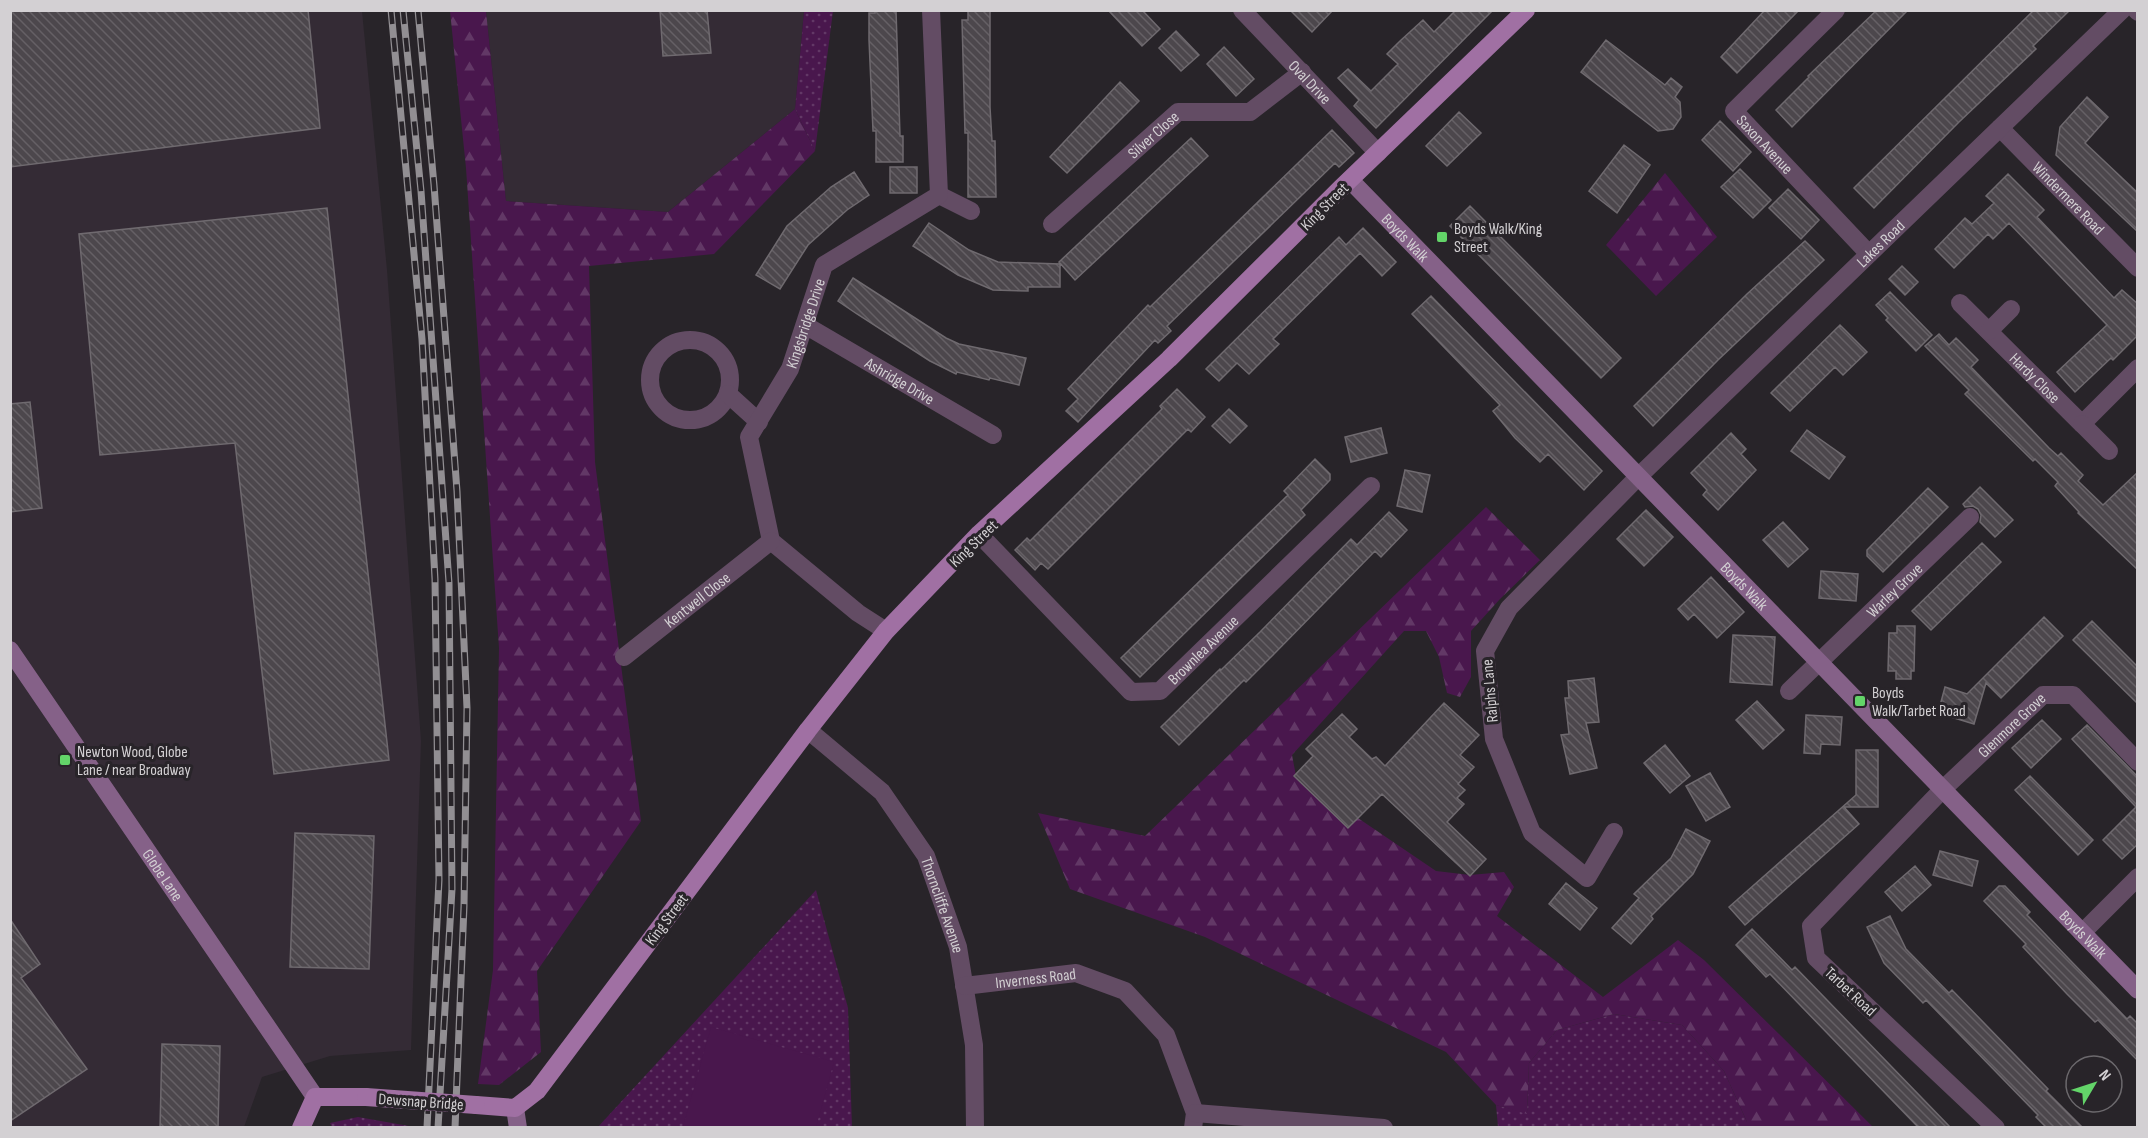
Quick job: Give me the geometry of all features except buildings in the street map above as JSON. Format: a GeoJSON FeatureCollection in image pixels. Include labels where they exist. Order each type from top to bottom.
{"type":"FeatureCollection","features":[{"type":"Feature","properties":{"kind":"main road","name":"King Street"},"geometry":{"type":"LineString","coordinates":[[515,1108],[537,1091],[808,730],[886,631],[979,534],[1169,359],[1526,10]]}},
{"type":"Feature","properties":{"kind":"main road","name":"Dewsnap Bridge"},"geometry":{"type":"LineString","coordinates":[[315,1097],[366,1097],[515,1108]]}},
{"type":"Feature","properties":{"kind":"main road"},"geometry":{"type":"LineString","coordinates":[[301,1128],[315,1097]]}},
{"type":"Feature","properties":{"kind":"street"},"geometry":{"type":"LineString","coordinates":[[931,10],[939,195],[971,211]]}},
{"type":"Feature","properties":{"kind":"street","name":"Saxon Avenue"},"geometry":{"type":"LineString","coordinates":[[1836,10],[1734,111],[1869,254]]}},
{"type":"Feature","properties":{"kind":"street","name":"Lakes Road"},"geometry":{"type":"LineString","coordinates":[[1638,477],[2122,10]]}},
{"type":"Feature","properties":{"kind":"street","name":"Oval Drive"},"geometry":{"type":"LineString","coordinates":[[1251,13],[1302,72],[1378,153]]}},
{"type":"Feature","properties":{"kind":"street","name":"Silver Close"},"geometry":{"type":"LineString","coordinates":[[1052,224],[1178,112],[1250,112],[1302,72]]}},
{"type":"Feature","properties":{"kind":"street","name":"Windermere Road"},"geometry":{"type":"LineString","coordinates":[[2000,128],[2138,268]]}},
{"type":"Feature","properties":{"kind":"street","name":"Boyds Walk"},"geometry":{"type":"LineString","coordinates":[[1350,180],[2138,990]]}},
{"type":"Feature","properties":{"kind":"street","name":"Kingsbridge Drive"},"geometry":{"type":"LineString","coordinates":[[771,541],[749,437],[790,369],[824,265],[939,195]]}},
{"type":"Feature","properties":{"kind":"street","name":"Hardy Close"},"geometry":{"type":"LineString","coordinates":[[1960,303],[2109,451]]}},
{"type":"Feature","properties":{"kind":"street"},"geometry":{"type":"LineString","coordinates":[[1989,331],[2011,309]]}},
{"type":"Feature","properties":{"kind":"street","name":"Ashridge Drive"},"geometry":{"type":"LineString","coordinates":[[805,325],[993,435]]}},
{"type":"Feature","properties":{"kind":"street"},"geometry":{"type":"LineString","coordinates":[[696,339],[711,344],[728,366],[730,380],[728,394],[716,411],[703,418],[688,420],[675,417],[662,410],[650,389],[649,375],[654,359],[663,348],[681,340],[696,339]]}},
{"type":"Feature","properties":{"kind":"street"},"geometry":{"type":"LineString","coordinates":[[2082,424],[2138,368]]}},
{"type":"Feature","properties":{"kind":"street"},"geometry":{"type":"LineString","coordinates":[[728,394],[759,422]]}},
{"type":"Feature","properties":{"kind":"street","name":"Ralphs Lane"},"geometry":{"type":"LineString","coordinates":[[1614,832],[1587,878],[1532,833],[1494,739],[1485,651],[1509,608],[1638,477]]}},
{"type":"Feature","properties":{"kind":"street","name":"Brownlea Avenue"},"geometry":{"type":"LineString","coordinates":[[979,534],[1131,692],[1160,691],[1371,486]]}},
{"type":"Feature","properties":{"kind":"street","name":"Warley Grove"},"geometry":{"type":"LineString","coordinates":[[1789,691],[1970,517]]}},
{"type":"Feature","properties":{"kind":"street"},"geometry":{"type":"LineString","coordinates":[[771,541],[858,613],[886,631]]}},
{"type":"Feature","properties":{"kind":"street","name":"Kentwell Close"},"geometry":{"type":"LineString","coordinates":[[624,657],[771,541]]}},
{"type":"Feature","properties":{"kind":"street","name":"Globe Lane"},"geometry":{"type":"LineString","coordinates":[[10,650],[315,1097]]}},
{"type":"Feature","properties":{"kind":"street","name":"Glenmore Grove"},"geometry":{"type":"LineString","coordinates":[[1942,790],[2043,695],[2073,695],[2138,762]]}},
{"type":"Feature","properties":{"kind":"street","name":"Thorncliffe Avenue"},"geometry":{"type":"LineString","coordinates":[[808,730],[882,792],[926,856],[958,947],[974,1046],[975,1128]]}},
{"type":"Feature","properties":{"kind":"street","name":"Tarbet Road"},"geometry":{"type":"LineString","coordinates":[[1942,790],[1811,926],[1812,937],[1816,958],[1996,1128]]}},
{"type":"Feature","properties":{"kind":"street"},"geometry":{"type":"LineString","coordinates":[[2082,933],[2138,877]]}},
{"type":"Feature","properties":{"kind":"street","name":"Inverness Road"},"geometry":{"type":"LineString","coordinates":[[964,986],[1076,973],[1125,991],[1166,1035],[1194,1120]]}},
{"type":"Feature","properties":{"kind":"street"},"geometry":{"type":"LineString","coordinates":[[515,1108],[518,1128]]}},
{"type":"Feature","properties":{"kind":"street"},"geometry":{"type":"LineString","coordinates":[[1194,1120],[1384,1128]]}},
{"type":"Feature","properties":{"kind":"shaded area"},"geometry":{"type":"Polygon","coordinates":[[[10,11],[362,11],[387,270],[421,741],[411,1050],[330,1056],[262,1077],[244,1127],[11,1127],[10,11]]]}},
{"type":"Feature","properties":{"kind":"shaded area"},"geometry":{"type":"Polygon","coordinates":[[[486,11],[804,11],[795,109],[668,212],[506,201],[486,11]]]}},
{"type":"Feature","properties":{"kind":"green space"},"geometry":{"type":"Polygon","coordinates":[[[450,11],[486,11],[506,201],[668,212],[795,109],[815,151],[714,254],[589,266],[595,462],[641,821],[537,971],[541,1052],[499,1085],[478,1084],[493,970],[499,648],[466,168],[450,11]]]}},
{"type":"Feature","properties":{"kind":"green space"},"geometry":{"type":"Polygon","coordinates":[[[804,11],[833,11],[815,151],[795,109],[804,11]]]}},
{"type":"Feature","properties":{"kind":"green space"},"geometry":{"type":"Polygon","coordinates":[[[1665,173],[1717,237],[1656,296],[1606,245],[1665,173]]]}},
{"type":"Feature","properties":{"kind":"green space"},"geometry":{"type":"Polygon","coordinates":[[[1486,507],[1540,560],[1471,631],[1471,677],[1460,697],[1447,693],[1439,657],[1426,631],[1404,631],[1292,755],[1296,776],[1436,871],[1470,875],[1504,872],[1514,887],[1497,916],[1603,997],[1678,940],[1704,960],[1873,1127],[1747,1127],[1747,1122],[1724,1071],[1682,1025],[1614,1014],[1557,1030],[1529,1063],[1527,1114],[1496,1105],[1446,1052],[1205,937],[1070,889],[1038,813],[1145,836],[1486,507]]]}},
{"type":"Feature","properties":{"kind":"green space"},"geometry":{"type":"Polygon","coordinates":[[[816,890],[848,1008],[852,1127],[597,1128],[816,890]]]}},
{"type":"Feature","properties":{"kind":"green space"},"geometry":{"type":"Polygon","coordinates":[[[1614,1014],[1682,1025],[1724,1071],[1747,1122],[1747,1127],[1498,1127],[1496,1105],[1527,1113],[1529,1063],[1557,1030],[1614,1014]]]}},
{"type":"Feature","properties":{"kind":"green space"},"geometry":{"type":"Polygon","coordinates":[[[711,1027],[834,1062],[816,1127],[683,1127],[711,1027]]]}},
{"type":"Feature","properties":{"kind":"green space"},"geometry":{"type":"Polygon","coordinates":[[[358,1117],[409,1127],[332,1127],[330,1123],[358,1117]]]}},
{"type":"Feature","properties":{"kind":"railway"},"geometry":{"type":"LineString","coordinates":[[391,10],[422,339],[435,579],[439,880],[427,1128]]}},
{"type":"Feature","properties":{"kind":"railway"},"geometry":{"type":"LineString","coordinates":[[403,10],[421,191],[449,583],[452,889],[438,1128]]}},
{"type":"Feature","properties":{"kind":"railway"},"geometry":{"type":"LineString","coordinates":[[418,10],[434,185],[457,491],[467,708],[464,906],[455,1128]]}},
{"type":"Feature","properties":{"kind":"place","name":"Boyds Walk/King Street"},"geometry":{"type":"Point","coordinates":[1442,237]}},
{"type":"Feature","properties":{"kind":"place","name":"Boyds Walk/Tarbet Road"},"geometry":{"type":"Point","coordinates":[1860,701]}},
{"type":"Feature","properties":{"kind":"place","name":"Newton Wood, Globe Lane / near Broadway"},"geometry":{"type":"Point","coordinates":[65,760]}}]}
